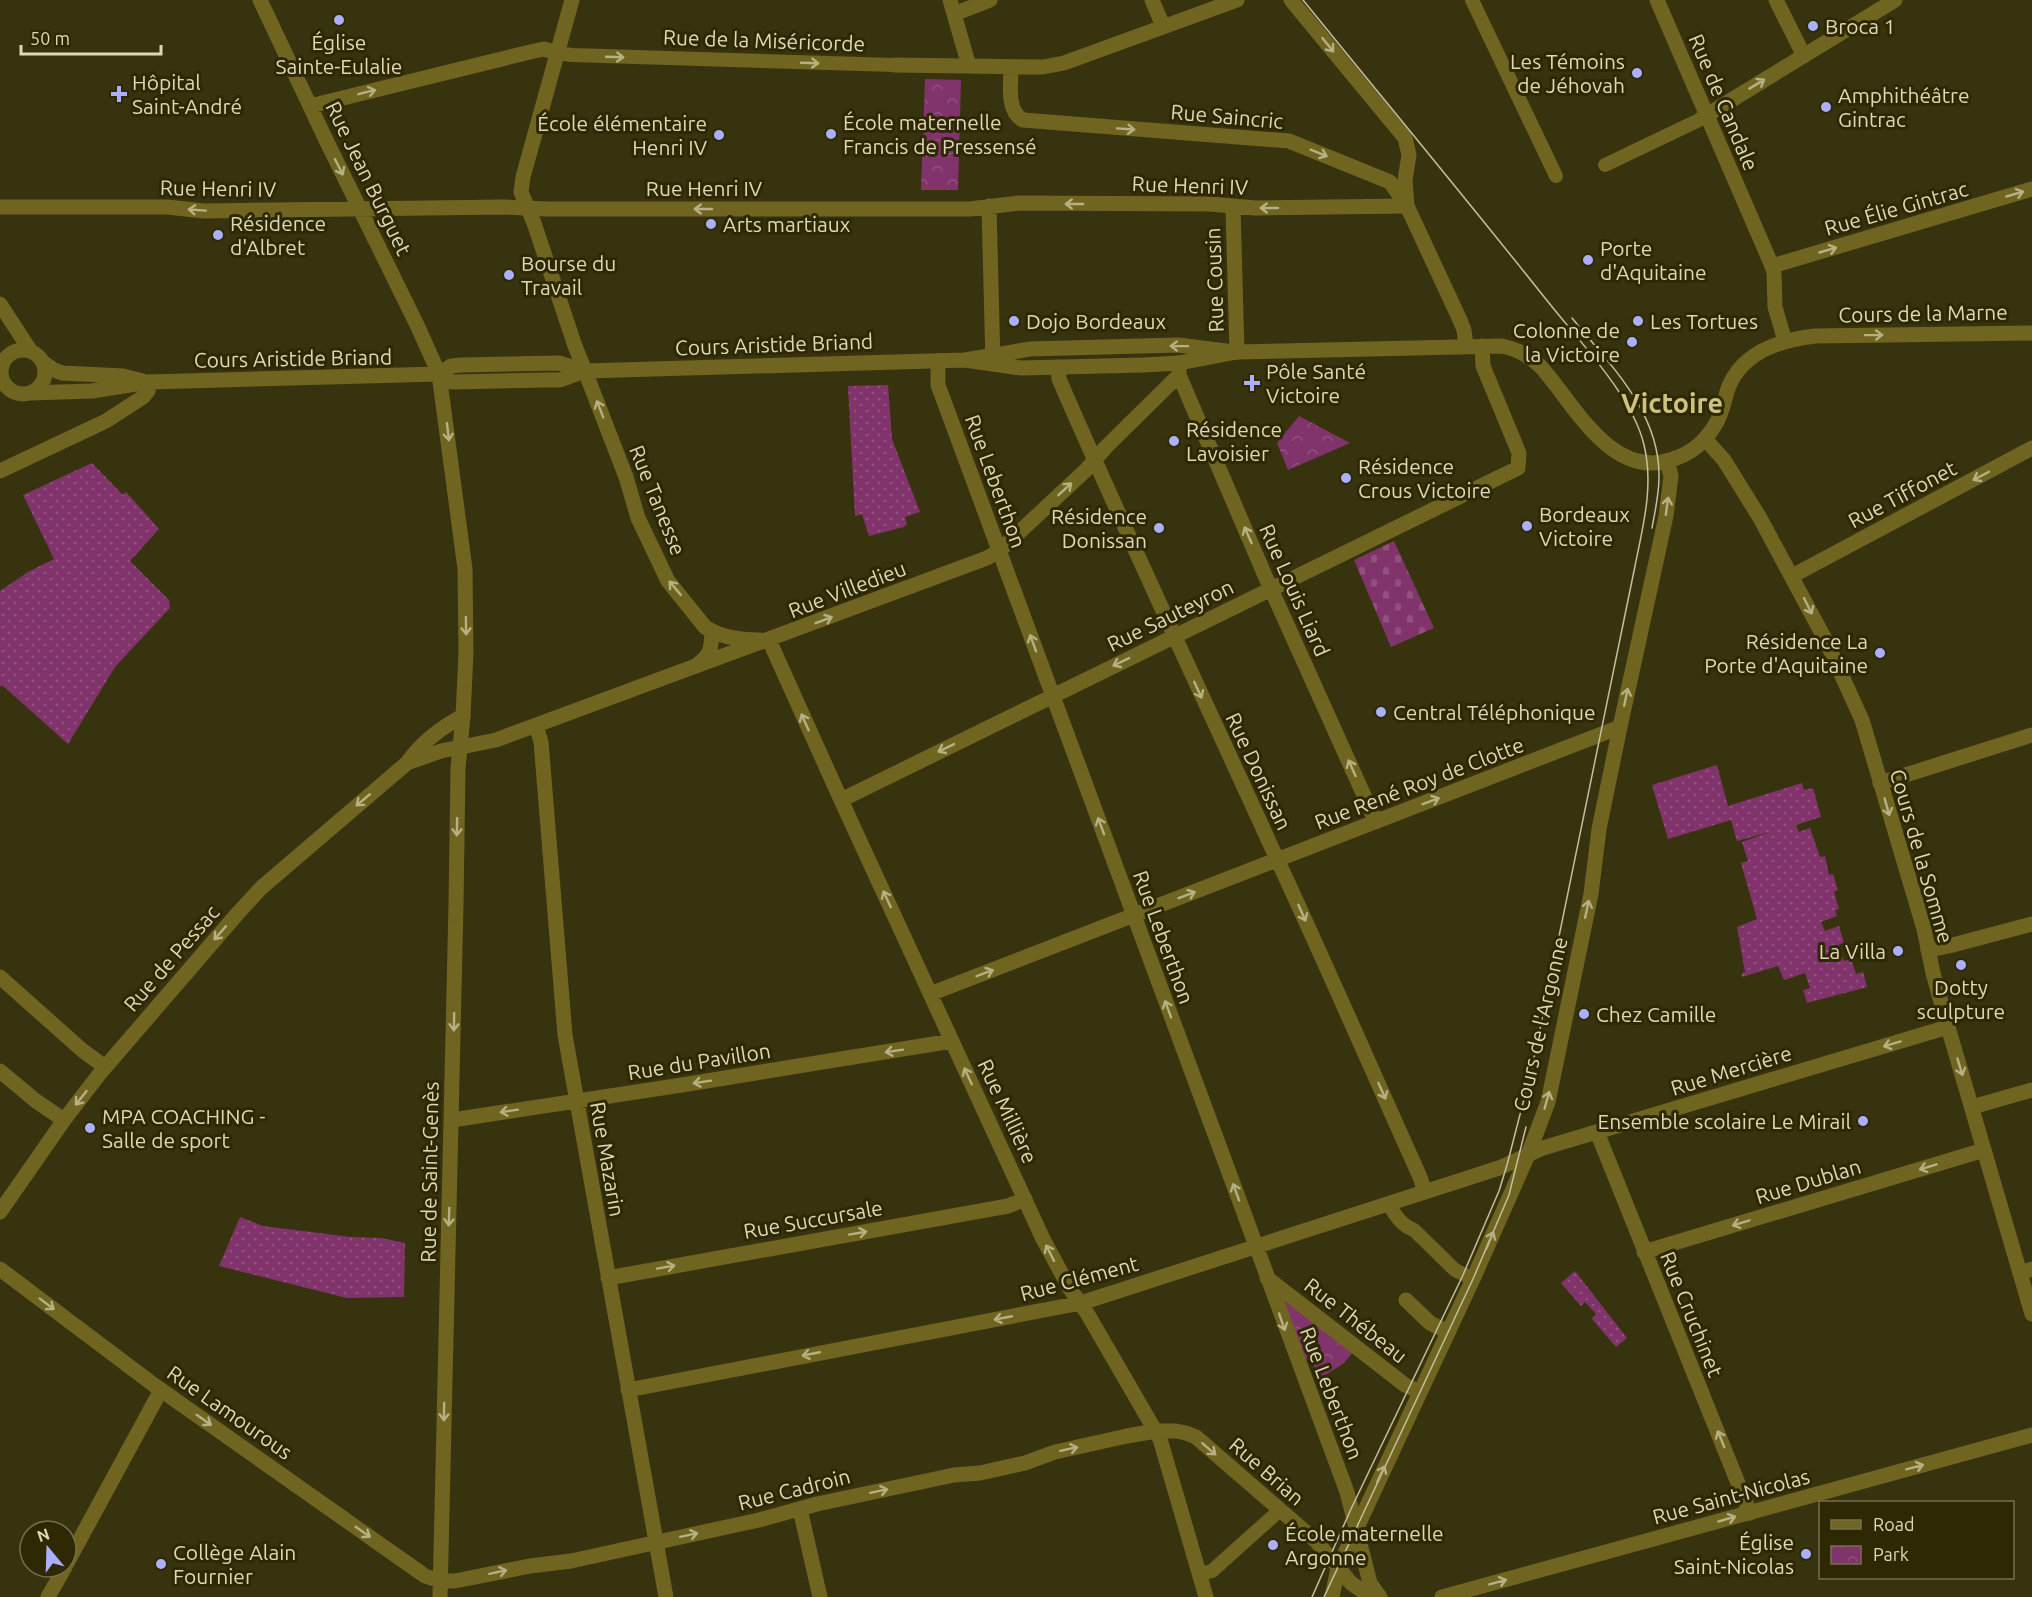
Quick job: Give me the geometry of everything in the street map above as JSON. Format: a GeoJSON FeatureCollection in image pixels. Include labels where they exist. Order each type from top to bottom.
{"type":"FeatureCollection","features":[{"type":"Feature","properties":{"kind":"street","name":"Rue Jean Burguet"},"geometry":{"type":"LineString","coordinates":[[261,0],[439,374],[465,569],[466,652],[463,716]]}},
{"type":"Feature","properties":{"kind":"street","name":"Rue Tanesse"},"geometry":{"type":"LineString","coordinates":[[572,0],[523,177],[521,192],[575,346],[626,477],[638,518],[668,581],[695,616],[712,632]]}},
{"type":"Feature","properties":{"kind":"street"},"geometry":{"type":"LineString","coordinates":[[969,66],[952,7],[990,0]]}},
{"type":"Feature","properties":{"kind":"street"},"geometry":{"type":"LineString","coordinates":[[1152,0],[1163,26]]}},
{"type":"Feature","properties":{"kind":"street","name":"Rue de la Miséricorde"},"geometry":{"type":"LineString","coordinates":[[557,52],[572,55],[894,65],[1043,67],[1064,63],[1237,0]]}},
{"type":"Feature","properties":{"kind":"street"},"geometry":{"type":"LineString","coordinates":[[1291,0],[1405,138],[1409,155],[1406,180],[1407,206],[1460,320],[1466,346]]}},
{"type":"Feature","properties":{"kind":"street"},"geometry":{"type":"LineString","coordinates":[[1472,0],[1556,176]]}},
{"type":"Feature","properties":{"kind":"street","name":"Rue de Candale"},"geometry":{"type":"LineString","coordinates":[[1657,0],[1772,266],[1775,307],[1785,341]]}},
{"type":"Feature","properties":{"kind":"street"},"geometry":{"type":"LineString","coordinates":[[1776,0],[1804,56]]}},
{"type":"Feature","properties":{"kind":"street"},"geometry":{"type":"LineString","coordinates":[[1605,165],[1698,121],[1895,0]]}},
{"type":"Feature","properties":{"kind":"street"},"geometry":{"type":"LineString","coordinates":[[310,106],[530,52],[544,50],[557,52]]}},
{"type":"Feature","properties":{"kind":"street","name":"Rue Saincric"},"geometry":{"type":"LineString","coordinates":[[1011,67],[1012,106],[1014,112],[1023,120],[1289,141],[1390,182],[1407,206]]}},
{"type":"Feature","properties":{"kind":"street","name":"Rue Élie Gintrac"},"geometry":{"type":"LineString","coordinates":[[1772,266],[2032,189]]}},
{"type":"Feature","properties":{"kind":"street","name":"Rue Henri IV"},"geometry":{"type":"LineString","coordinates":[[0,207],[167,207],[204,211],[527,208],[918,210],[970,209],[1019,203],[1210,204],[1255,208],[1407,206]]}},
{"type":"Feature","properties":{"kind":"street"},"geometry":{"type":"LineString","coordinates":[[989,206],[993,359]]}},
{"type":"Feature","properties":{"kind":"street","name":"Rue Cousin"},"geometry":{"type":"LineString","coordinates":[[1233,207],[1237,352]]}},
{"type":"Feature","properties":{"kind":"street"},"geometry":{"type":"LineString","coordinates":[[0,304],[30,350],[44,363],[45,376],[42,384],[30,393],[16,393],[1,383],[2,364],[14,351],[30,350]]}},
{"type":"Feature","properties":{"kind":"street","name":"Cours de la Marne"},"geometry":{"type":"LineString","coordinates":[[1706,440],[1718,422],[1732,380],[1744,363],[1785,341],[1815,336],[2032,333]]}},
{"type":"Feature","properties":{"kind":"street"},"geometry":{"type":"LineString","coordinates":[[0,342],[2,364]]}},
{"type":"Feature","properties":{"kind":"street","name":"Cours Aristide Briand"},"geometry":{"type":"LineString","coordinates":[[30,393],[92,391],[149,382],[439,374],[452,382],[560,380],[585,371],[993,359],[1030,349],[1178,345],[1237,352],[1502,346],[1520,351],[1541,367],[1591,430],[1616,450],[1637,460],[1667,461]]}},
{"type":"Feature","properties":{"kind":"street","name":"Rue Sauteyron"},"geometry":{"type":"LineString","coordinates":[[841,800],[1518,468],[1519,453],[1483,366],[1482,346]]}},
{"type":"Feature","properties":{"kind":"street","name":"Cours Aristide Briand"},"geometry":{"type":"LineString","coordinates":[[993,359],[1021,368],[1179,369],[1237,352]]}},
{"type":"Feature","properties":{"kind":"street","name":"Rue Leberthon"},"geometry":{"type":"LineString","coordinates":[[938,361],[938,385],[1347,1492],[1370,1583],[1380,1597]]}},
{"type":"Feature","properties":{"kind":"street","name":"Cours Aristide Briand"},"geometry":{"type":"LineString","coordinates":[[44,363],[62,373],[123,376],[149,382]]}},
{"type":"Feature","properties":{"kind":"street","name":"Rue Donissan"},"geometry":{"type":"LineString","coordinates":[[1058,367],[1059,379],[1173,637],[1278,860],[1425,1192]]}},
{"type":"Feature","properties":{"kind":"street","name":"Rue Villedieu"},"geometry":{"type":"LineString","coordinates":[[460,748],[496,740],[987,558],[999,550],[1095,461],[1179,369]]}},
{"type":"Feature","properties":{"kind":"street","name":"Rue Louis Liard"},"geometry":{"type":"LineString","coordinates":[[1179,369],[1271,589],[1376,822]]}},
{"type":"Feature","properties":{"kind":"street"},"geometry":{"type":"LineString","coordinates":[[0,471],[106,421],[143,397],[148,392],[149,382]]}},
{"type":"Feature","properties":{"kind":"street"},"geometry":{"type":"LineString","coordinates":[[1667,461],[1695,449],[1706,440]]}},
{"type":"Feature","properties":{"kind":"street","name":"Cours de la Somme"},"geometry":{"type":"LineString","coordinates":[[1706,440],[1724,460],[1792,576],[1862,720],[1984,1150],[2026,1271],[2032,1314]]}},
{"type":"Feature","properties":{"kind":"street","name":"Rue Tiffonet"},"geometry":{"type":"LineString","coordinates":[[1792,576],[2032,448]]}},
{"type":"Feature","properties":{"kind":"street","name":"Cours de l'Argonne"},"geometry":{"type":"LineString","coordinates":[[1332,1597],[1338,1568],[1473,1279],[1528,1155],[1548,1102],[1594,874],[1599,830],[1666,516],[1671,476],[1667,461]]}},
{"type":"Feature","properties":{"kind":"street"},"geometry":{"type":"LineString","coordinates":[[697,665],[711,651],[712,632],[741,640],[769,640]]}},
{"type":"Feature","properties":{"kind":"street","name":"Rue Millière"},"geometry":{"type":"LineString","coordinates":[[769,640],[930,994],[1065,1281],[1081,1303],[1156,1431],[1164,1449],[1206,1597]]}},
{"type":"Feature","properties":{"kind":"street","name":"Rue de Saint-Genès"},"geometry":{"type":"LineString","coordinates":[[440,1597],[458,768],[463,716]]}},
{"type":"Feature","properties":{"kind":"street","name":"Rue de Pessac"},"geometry":{"type":"LineString","coordinates":[[0,1212],[64,1120],[105,1067],[261,888],[407,763],[418,747],[442,728],[463,716]]}},
{"type":"Feature","properties":{"kind":"street","name":"Rue Mazarin"},"geometry":{"type":"LineString","coordinates":[[536,725],[542,742],[566,1035],[666,1597]]}},
{"type":"Feature","properties":{"kind":"street","name":"Rue René Roy de Clotte"},"geometry":{"type":"LineString","coordinates":[[930,994],[1620,727]]}},
{"type":"Feature","properties":{"kind":"street"},"geometry":{"type":"LineString","coordinates":[[1880,783],[2032,735]]}},
{"type":"Feature","properties":{"kind":"street","name":"Rue de Pessac"},"geometry":{"type":"LineString","coordinates":[[407,763],[441,751],[460,748]]}},
{"type":"Feature","properties":{"kind":"street"},"geometry":{"type":"LineString","coordinates":[[1928,950],[2032,924]]}},
{"type":"Feature","properties":{"kind":"street"},"geometry":{"type":"LineString","coordinates":[[0,977],[82,1050],[105,1067]]}},
{"type":"Feature","properties":{"kind":"street","name":"Rue Mercière"},"geometry":{"type":"LineString","coordinates":[[1528,1155],[1543,1148],[1948,1027]]}},
{"type":"Feature","properties":{"kind":"street","name":"Rue du Pavillon"},"geometry":{"type":"LineString","coordinates":[[452,1119],[952,1041]]}},
{"type":"Feature","properties":{"kind":"street"},"geometry":{"type":"LineString","coordinates":[[0,1071],[36,1101],[64,1120]]}},
{"type":"Feature","properties":{"kind":"street"},"geometry":{"type":"LineString","coordinates":[[1972,1107],[2032,1090]]}},
{"type":"Feature","properties":{"kind":"street","name":"Rue Cruchinet"},"geometry":{"type":"LineString","coordinates":[[1597,1132],[1750,1513]]}},
{"type":"Feature","properties":{"kind":"street","name":"Rue Dublan"},"geometry":{"type":"LineString","coordinates":[[1644,1252],[1984,1150]]}},
{"type":"Feature","properties":{"kind":"street","name":"Rue Clément"},"geometry":{"type":"LineString","coordinates":[[628,1389],[1081,1303],[1499,1168],[1528,1155]]}},
{"type":"Feature","properties":{"kind":"street","name":"Rue Succursale"},"geometry":{"type":"LineString","coordinates":[[608,1278],[1008,1206],[1025,1199]]}},
{"type":"Feature","properties":{"kind":"street"},"geometry":{"type":"LineString","coordinates":[[1389,1204],[1394,1214],[1409,1229],[1414,1230],[1455,1270],[1473,1279]]}},
{"type":"Feature","properties":{"kind":"street","name":"Rue Lamourous"},"geometry":{"type":"LineString","coordinates":[[0,1269],[162,1390],[425,1576],[440,1581]]}},
{"type":"Feature","properties":{"kind":"street","name":"Rue Thébeau"},"geometry":{"type":"LineString","coordinates":[[1268,1278],[1405,1385],[1420,1392]]}},
{"type":"Feature","properties":{"kind":"street"},"geometry":{"type":"LineString","coordinates":[[1406,1300],[1430,1323],[1448,1332]]}},
{"type":"Feature","properties":{"kind":"street"},"geometry":{"type":"LineString","coordinates":[[78,1542],[162,1390]]}},
{"type":"Feature","properties":{"kind":"street","name":"Rue Cadroin"},"geometry":{"type":"LineString","coordinates":[[440,1581],[455,1581],[530,1566],[571,1561],[954,1475],[1003,1468],[1055,1452],[1156,1431]]}},
{"type":"Feature","properties":{"kind":"street","name":"Rue Brian"},"geometry":{"type":"LineString","coordinates":[[1156,1431],[1186,1433],[1196,1437],[1316,1541],[1338,1568]]}},
{"type":"Feature","properties":{"kind":"street","name":"Rue Saint-Nicolas"},"geometry":{"type":"LineString","coordinates":[[1442,1597],[2032,1435]]}},
{"type":"Feature","properties":{"kind":"street"},"geometry":{"type":"LineString","coordinates":[[800,1509],[820,1597]]}},
{"type":"Feature","properties":{"kind":"street"},"geometry":{"type":"LineString","coordinates":[[1200,1574],[1212,1571],[1280,1510]]}},
{"type":"Feature","properties":{"kind":"street"},"geometry":{"type":"LineString","coordinates":[[1338,1568],[1351,1583],[1371,1597]]}},
{"type":"Feature","properties":{"kind":"street"},"geometry":{"type":"LineString","coordinates":[[48,1597],[58,1579]]}},
{"type":"Feature","properties":{"kind":"green space"},"geometry":{"type":"Polygon","coordinates":[[[925,79],[961,80],[958,190],[921,190],[925,79]]]}},
{"type":"Feature","properties":{"kind":"green space"},"geometry":{"type":"Polygon","coordinates":[[[888,385],[892,439],[920,512],[905,517],[907,524],[904,527],[869,536],[862,514],[855,516],[848,386],[888,385]]]}},
{"type":"Feature","properties":{"kind":"green space"},"geometry":{"type":"Polygon","coordinates":[[[1299,416],[1350,443],[1288,470],[1277,443],[1299,416]]]}},
{"type":"Feature","properties":{"kind":"green space"},"geometry":{"type":"Polygon","coordinates":[[[92,463],[123,495],[126,492],[159,529],[130,561],[169,600],[170,608],[115,667],[68,744],[2,685],[0,687],[0,591],[28,572],[54,559],[23,495],[92,463]]]}},
{"type":"Feature","properties":{"kind":"green space"},"geometry":{"type":"Polygon","coordinates":[[[1394,541],[1434,628],[1391,647],[1354,560],[1394,541]]]}},
{"type":"Feature","properties":{"kind":"green space"},"geometry":{"type":"Polygon","coordinates":[[[1717,765],[1728,806],[1802,783],[1804,790],[1813,788],[1821,817],[1796,825],[1799,832],[1810,828],[1820,857],[1825,856],[1829,875],[1833,874],[1838,890],[1834,892],[1839,909],[1835,910],[1837,916],[1821,922],[1825,931],[1839,926],[1844,943],[1835,946],[1837,955],[1841,954],[1844,961],[1851,959],[1856,974],[1863,972],[1867,987],[1807,1003],[1803,990],[1810,988],[1805,973],[1784,980],[1778,966],[1742,977],[1742,973],[1745,972],[1737,927],[1757,919],[1741,863],[1748,861],[1742,842],[1770,832],[1737,841],[1731,820],[1668,839],[1652,785],[1717,765]]]}},
{"type":"Feature","properties":{"kind":"green space"},"geometry":{"type":"Polygon","coordinates":[[[240,1217],[263,1226],[351,1237],[381,1238],[405,1243],[404,1297],[347,1298],[219,1266],[240,1217]]]}},
{"type":"Feature","properties":{"kind":"green space"},"geometry":{"type":"Polygon","coordinates":[[[1575,1271],[1627,1338],[1616,1347],[1592,1319],[1596,1314],[1585,1302],[1581,1306],[1561,1283],[1575,1271]]]}},
{"type":"Feature","properties":{"kind":"green space"},"geometry":{"type":"Polygon","coordinates":[[[1286,1299],[1353,1352],[1344,1363],[1319,1379],[1311,1358],[1306,1360],[1283,1302],[1286,1299]]]}},
{"type":"Feature","properties":{"kind":"tram line"},"geometry":{"type":"LineString","coordinates":[[1303,0],[1604,371],[1629,408],[1638,427],[1644,445],[1648,476],[1641,536],[1532,1068],[1507,1165],[1499,1191],[1463,1275],[1351,1509],[1312,1597]]}},
{"type":"Feature","properties":{"kind":"tram line"},"geometry":{"type":"LineString","coordinates":[[1572,318],[1630,391],[1651,431],[1657,453],[1659,477],[1652,528]]}},
{"type":"Feature","properties":{"kind":"tram line"},"geometry":{"type":"LineString","coordinates":[[1324,1597],[1473,1279],[1509,1195],[1526,1127]]}},
{"type":"Feature","properties":{"kind":"place","name":"Église Sainte-Eulalie"},"geometry":{"type":"Point","coordinates":[339,20]}},
{"type":"Feature","properties":{"kind":"place","name":"Broca 1"},"geometry":{"type":"Point","coordinates":[1813,26]}},
{"type":"Feature","properties":{"kind":"place","name":"Les Témoins de Jéhovah"},"geometry":{"type":"Point","coordinates":[1637,73]}},
{"type":"Feature","properties":{"kind":"place","name":"Hôpital Saint-André"},"geometry":{"type":"Point","coordinates":[119,94]}},
{"type":"Feature","properties":{"kind":"place","name":"Amphithéâtre Gintrac"},"geometry":{"type":"Point","coordinates":[1826,107]}},
{"type":"Feature","properties":{"kind":"place","name":"École maternelle Francis de Pressensé"},"geometry":{"type":"Point","coordinates":[831,134]}},
{"type":"Feature","properties":{"kind":"place","name":"École élémentaire Henri IV"},"geometry":{"type":"Point","coordinates":[719,135]}},
{"type":"Feature","properties":{"kind":"place","name":"Arts martiaux"},"geometry":{"type":"Point","coordinates":[711,224]}},
{"type":"Feature","properties":{"kind":"place","name":"Résidence d'Albret"},"geometry":{"type":"Point","coordinates":[218,235]}},
{"type":"Feature","properties":{"kind":"place","name":"Porte d'Aquitaine"},"geometry":{"type":"Point","coordinates":[1588,260]}},
{"type":"Feature","properties":{"kind":"place","name":"Bourse du Travail"},"geometry":{"type":"Point","coordinates":[509,275]}},
{"type":"Feature","properties":{"kind":"place","name":"Dojo Bordeaux"},"geometry":{"type":"Point","coordinates":[1014,321]}},
{"type":"Feature","properties":{"kind":"place","name":"Les Tortues"},"geometry":{"type":"Point","coordinates":[1638,321]}},
{"type":"Feature","properties":{"kind":"place","name":"Colonne de la Victoire"},"geometry":{"type":"Point","coordinates":[1632,342]}},
{"type":"Feature","properties":{"kind":"place","name":"Pôle Santé Victoire"},"geometry":{"type":"Point","coordinates":[1252,383]}},
{"type":"Feature","properties":{"kind":"place","name":"Résidence Lavoisier"},"geometry":{"type":"Point","coordinates":[1174,441]}},
{"type":"Feature","properties":{"kind":"place","name":"Résidence Crous Victoire"},"geometry":{"type":"Point","coordinates":[1346,478]}},
{"type":"Feature","properties":{"kind":"place","name":"Bordeaux Victoire"},"geometry":{"type":"Point","coordinates":[1527,526]}},
{"type":"Feature","properties":{"kind":"place","name":"Résidence Donissan"},"geometry":{"type":"Point","coordinates":[1159,528]}},
{"type":"Feature","properties":{"kind":"place","name":"Résidence La Porte d'Aquitaine"},"geometry":{"type":"Point","coordinates":[1880,653]}},
{"type":"Feature","properties":{"kind":"place","name":"Central Téléphonique"},"geometry":{"type":"Point","coordinates":[1381,712]}},
{"type":"Feature","properties":{"kind":"place","name":"La Villa"},"geometry":{"type":"Point","coordinates":[1898,951]}},
{"type":"Feature","properties":{"kind":"place","name":"Dotty sculpture"},"geometry":{"type":"Point","coordinates":[1961,965]}},
{"type":"Feature","properties":{"kind":"place","name":"Chez Camille"},"geometry":{"type":"Point","coordinates":[1584,1014]}},
{"type":"Feature","properties":{"kind":"place","name":"Ensemble scolaire Le Mirail"},"geometry":{"type":"Point","coordinates":[1863,1121]}},
{"type":"Feature","properties":{"kind":"place","name":"MPA COACHING - Salle de sport"},"geometry":{"type":"Point","coordinates":[90,1128]}},
{"type":"Feature","properties":{"kind":"place","name":"École maternelle Argonne"},"geometry":{"type":"Point","coordinates":[1273,1545]}},
{"type":"Feature","properties":{"kind":"place","name":"Église Saint-Nicolas"},"geometry":{"type":"Point","coordinates":[1806,1554]}},
{"type":"Feature","properties":{"kind":"place","name":"Collège Alain Fournier"},"geometry":{"type":"Point","coordinates":[161,1564]}},
{"type":"Feature","properties":{"kind":"district","name":"Victoire"},"geometry":{"type":"Point","coordinates":[1672,403]}}]}
